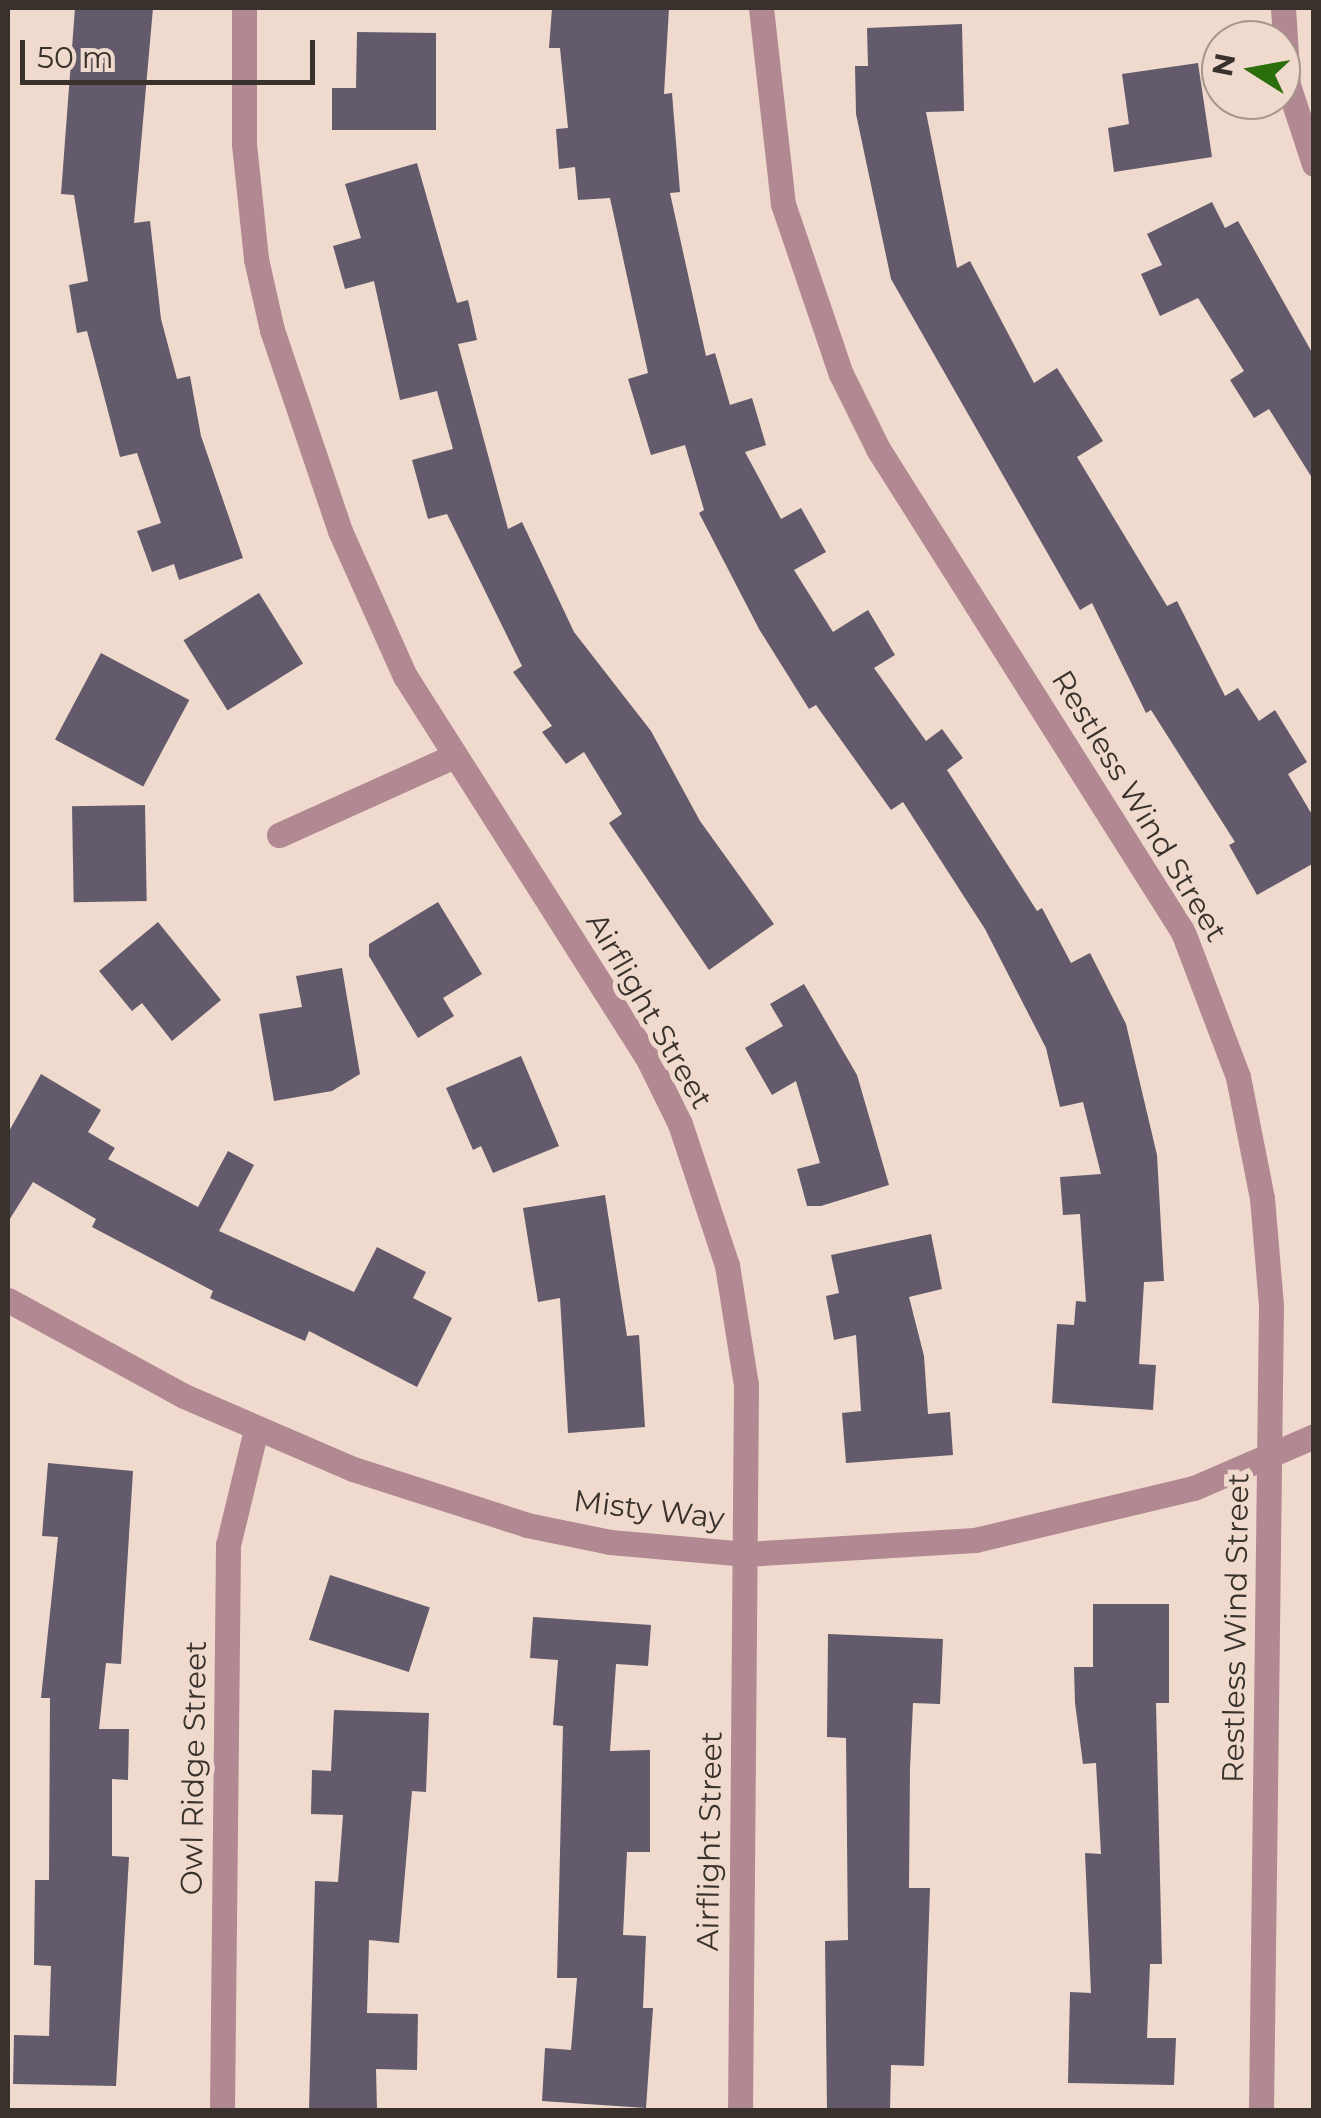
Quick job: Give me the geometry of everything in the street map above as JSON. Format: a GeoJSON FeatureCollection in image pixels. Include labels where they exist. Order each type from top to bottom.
{"type":"FeatureCollection","features":[{"type":"Feature","properties":{"kind":"street","name":"Airflight Street"},"geometry":{"type":"LineString","coordinates":[[244,8],[244,144],[272,330],[376,617],[454,756],[649,1061],[706,1190],[727,1265],[746,1385],[740,2110]]}},
{"type":"Feature","properties":{"kind":"street","name":"Restless Wind Street"},"geometry":{"type":"LineString","coordinates":[[761,8],[784,204],[841,374],[878,450],[1144,864],[1214,1003],[1238,1078],[1262,1198],[1271,1306],[1260,2110]]}},
{"type":"Feature","properties":{"kind":"street"},"geometry":{"type":"LineString","coordinates":[[1283,8],[1288,85],[1314,164]]}},
{"type":"Feature","properties":{"kind":"street"},"geometry":{"type":"LineString","coordinates":[[279,835],[454,756]]}},
{"type":"Feature","properties":{"kind":"street","name":"Misty Way"},"geometry":{"type":"LineString","coordinates":[[8,1300],[256,1429],[526,1525],[610,1542],[746,1554],[976,1540],[1194,1488],[1314,1436]]}},
{"type":"Feature","properties":{"kind":"street","name":"Owl Ridge Street"},"geometry":{"type":"LineString","coordinates":[[222,2110],[228,1545],[256,1429]]}},
{"type":"Feature","properties":{"kind":"building"},"geometry":{"type":"Polygon","coordinates":[[[75,8],[153,8],[134,223],[150,221],[161,319],[177,379],[190,376],[201,436],[243,558],[179,580],[174,564],[152,572],[137,531],[161,523],[137,453],[120,457],[87,331],[77,333],[69,285],[88,281],[74,195],[61,194],[75,8]]]}},
{"type":"Feature","properties":{"kind":"building"},"geometry":{"type":"Polygon","coordinates":[[[552,8],[669,8],[664,94],[672,93],[680,192],[670,193],[706,356],[715,353],[730,405],[752,398],[766,445],[745,452],[781,519],[801,508],[826,552],[794,570],[833,632],[868,610],[895,655],[874,668],[926,741],[942,729],[963,758],[947,770],[1037,911],[1042,908],[1071,963],[1090,953],[1126,1024],[1157,1155],[1164,1281],[1144,1282],[1139,1364],[1156,1365],[1153,1410],[1052,1403],[1057,1324],[1074,1325],[1076,1301],[1086,1302],[1080,1214],[1063,1215],[1060,1177],[1101,1174],[1083,1102],[1060,1107],[1046,1048],[985,929],[903,802],[891,810],[816,705],[809,709],[759,629],[699,513],[704,510],[685,445],[651,455],[628,379],[648,373],[610,198],[578,200],[575,167],[559,169],[556,129],[568,128],[560,48],[549,48],[552,8]]]}},
{"type":"Feature","properties":{"kind":"building"},"geometry":{"type":"Polygon","coordinates":[[[962,24],[964,111],[926,112],[957,268],[970,261],[1034,383],[1057,368],[1103,441],[1077,457],[1167,606],[1177,601],[1225,696],[1238,688],[1259,721],[1275,710],[1307,762],[1288,774],[1314,818],[1314,863],[1257,895],[1229,845],[1235,842],[1151,710],[1146,713],[1092,603],[1080,610],[891,279],[856,114],[855,66],[868,66],[867,28],[962,24]]]}},
{"type":"Feature","properties":{"kind":"building"},"geometry":{"type":"Polygon","coordinates":[[[357,32],[436,33],[436,130],[332,130],[332,88],[356,88],[357,32]]]}},
{"type":"Feature","properties":{"kind":"building"},"geometry":{"type":"Polygon","coordinates":[[[1198,63],[1201,120],[1206,120],[1212,157],[1114,172],[1108,128],[1129,124],[1122,74],[1198,63]]]}},
{"type":"Feature","properties":{"kind":"building"},"geometry":{"type":"Polygon","coordinates":[[[417,163],[457,303],[468,300],[477,340],[458,344],[508,529],[522,522],[574,632],[651,731],[700,821],[774,924],[709,970],[609,823],[622,814],[584,752],[566,764],[542,732],[552,726],[513,672],[522,666],[447,514],[428,519],[412,460],[453,449],[437,391],[400,400],[374,281],[345,289],[333,246],[361,238],[345,184],[417,163]]]}},
{"type":"Feature","properties":{"kind":"building"},"geometry":{"type":"Polygon","coordinates":[[[1212,202],[1225,228],[1238,221],[1314,356],[1314,481],[1269,409],[1254,418],[1230,380],[1244,371],[1198,298],[1160,316],[1141,274],[1162,265],[1147,234],[1212,202]]]}},
{"type":"Feature","properties":{"kind":"building"},"geometry":{"type":"Polygon","coordinates":[[[259,593],[303,663],[228,711],[184,640],[259,593]]]}},
{"type":"Feature","properties":{"kind":"building"},"geometry":{"type":"Polygon","coordinates":[[[101,653],[189,700],[143,786],[55,740],[101,653]]]}},
{"type":"Feature","properties":{"kind":"building"},"geometry":{"type":"Polygon","coordinates":[[[145,805],[147,901],[74,902],[72,806],[145,805]]]}},
{"type":"Feature","properties":{"kind":"building"},"geometry":{"type":"Polygon","coordinates":[[[438,902],[482,974],[443,998],[454,1016],[418,1038],[369,956],[369,944],[438,902]]]}},
{"type":"Feature","properties":{"kind":"building"},"geometry":{"type":"Polygon","coordinates":[[[158,922],[221,1000],[172,1041],[142,1003],[132,1011],[99,971],[158,922]]]}},
{"type":"Feature","properties":{"kind":"building"},"geometry":{"type":"Polygon","coordinates":[[[342,968],[360,1074],[332,1091],[274,1101],[259,1014],[302,1007],[296,976],[342,968]]]}},
{"type":"Feature","properties":{"kind":"building"},"geometry":{"type":"Polygon","coordinates":[[[804,984],[857,1075],[889,1185],[821,1206],[807,1206],[797,1169],[820,1163],[796,1081],[772,1095],[745,1048],[783,1026],[770,1004],[804,984]]]}},
{"type":"Feature","properties":{"kind":"building"},"geometry":{"type":"Polygon","coordinates":[[[521,1056],[559,1146],[493,1173],[481,1146],[473,1150],[446,1088],[521,1056]]]}},
{"type":"Feature","properties":{"kind":"building"},"geometry":{"type":"Polygon","coordinates":[[[41,1074],[101,1110],[88,1132],[115,1148],[108,1159],[198,1207],[228,1151],[254,1165],[219,1231],[354,1292],[377,1247],[426,1272],[413,1298],[452,1318],[417,1387],[309,1331],[305,1341],[210,1298],[213,1291],[92,1227],[96,1219],[33,1182],[8,1222],[8,1133],[41,1074]]]}},
{"type":"Feature","properties":{"kind":"building"},"geometry":{"type":"Polygon","coordinates":[[[605,1195],[627,1336],[639,1335],[645,1427],[568,1433],[560,1298],[538,1302],[523,1208],[605,1195]]]}},
{"type":"Feature","properties":{"kind":"building"},"geometry":{"type":"Polygon","coordinates":[[[931,1234],[942,1289],[909,1297],[924,1356],[928,1414],[950,1412],[953,1455],[846,1463],[842,1413],[861,1411],[856,1335],[834,1340],[826,1296],[839,1293],[831,1255],[931,1234]]]}},
{"type":"Feature","properties":{"kind":"building"},"geometry":{"type":"Polygon","coordinates":[[[48,1463],[133,1471],[121,1664],[106,1663],[99,1729],[129,1729],[128,1780],[112,1779],[112,1856],[129,1857],[116,2086],[13,2084],[14,2035],[49,2036],[51,1966],[34,1965],[35,1880],[49,1880],[50,1698],[41,1698],[58,1537],[42,1536],[48,1463]]]}},
{"type":"Feature","properties":{"kind":"building"},"geometry":{"type":"Polygon","coordinates":[[[330,1575],[430,1607],[409,1672],[309,1640],[330,1575]]]}},
{"type":"Feature","properties":{"kind":"building"},"geometry":{"type":"Polygon","coordinates":[[[1093,1604],[1169,1604],[1169,1703],[1156,1703],[1162,1964],[1150,1964],[1147,2038],[1176,2038],[1174,2085],[1068,2083],[1070,1992],[1091,1993],[1085,1853],[1101,1854],[1096,1763],[1083,1764],[1075,1703],[1074,1667],[1093,1667],[1093,1604]]]}},
{"type":"Feature","properties":{"kind":"building"},"geometry":{"type":"Polygon","coordinates":[[[533,1617],[651,1625],[648,1666],[616,1664],[610,1751],[650,1750],[650,1852],[627,1852],[623,1935],[646,1936],[643,2008],[653,2008],[646,2108],[542,2101],[545,2048],[571,2050],[577,1978],[557,1978],[563,1726],[553,1725],[558,1660],[530,1658],[533,1617]]]}},
{"type":"Feature","properties":{"kind":"building"},"geometry":{"type":"Polygon","coordinates":[[[828,1634],[943,1639],[940,1704],[913,1703],[910,1768],[909,1888],[930,1888],[924,2066],[891,2065],[890,2110],[827,2110],[825,1941],[848,1940],[846,1738],[827,1737],[828,1634]]]}},
{"type":"Feature","properties":{"kind":"building"},"geometry":{"type":"Polygon","coordinates":[[[334,1710],[429,1713],[426,1792],[412,1791],[399,1943],[369,1940],[367,2013],[418,2014],[417,2070],[376,2069],[377,2110],[309,2110],[315,1881],[338,1882],[343,1815],[311,1814],[312,1770],[331,1771],[334,1710]]]}}]}
